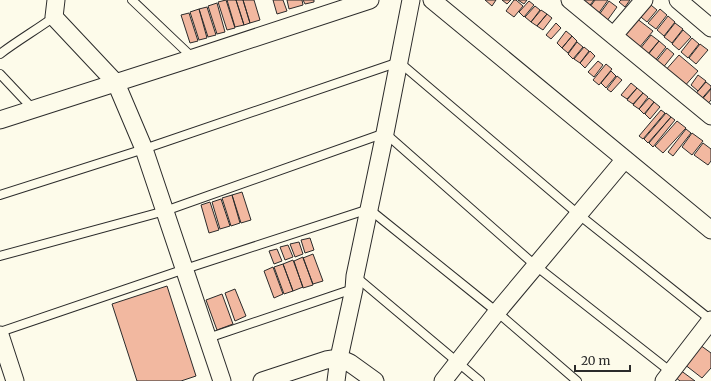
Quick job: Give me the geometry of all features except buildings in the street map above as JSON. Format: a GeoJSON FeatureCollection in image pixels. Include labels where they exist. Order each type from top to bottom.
{"type":"FeatureCollection","features":[{"type":"Feature","properties":{"kind":"street"},"geometry":{"type":"LineString","coordinates":[[56,0],[54,17],[116,83],[144,149],[222,381]]}},
{"type":"Feature","properties":{"kind":"street"},"geometry":{"type":"LineString","coordinates":[[0,120],[370,0]]}},
{"type":"Feature","properties":{"kind":"street"},"geometry":{"type":"LineString","coordinates":[[336,381],[339,358],[386,133],[411,0]]}},
{"type":"Feature","properties":{"kind":"street"},"geometry":{"type":"LineString","coordinates":[[432,0],[711,230]]}},
{"type":"Feature","properties":{"kind":"street"},"geometry":{"type":"LineString","coordinates":[[570,0],[711,116]]}},
{"type":"Feature","properties":{"kind":"street"},"geometry":{"type":"LineString","coordinates":[[614,35],[644,0]]}},
{"type":"Feature","properties":{"kind":"street"},"geometry":{"type":"LineString","coordinates":[[678,0],[711,28]]}},
{"type":"Feature","properties":{"kind":"street"},"geometry":{"type":"LineString","coordinates":[[442,381],[578,214],[625,160]]}},
{"type":"Feature","properties":{"kind":"street"},"geometry":{"type":"LineString","coordinates":[[668,376],[711,320]]}},
{"type":"Feature","properties":{"kind":"street"},"geometry":{"type":"LineString","coordinates":[[0,335],[15,381]]}},
{"type":"Feature","properties":{"kind":"street"},"geometry":{"type":"LineString","coordinates":[[262,381],[326,360],[339,358],[350,362],[375,381]]}},
{"type":"Feature","properties":{"kind":"lane"},"geometry":{"type":"LineString","coordinates":[[132,0],[193,58]]}},
{"type":"Feature","properties":{"kind":"lane"},"geometry":{"type":"LineString","coordinates":[[0,54],[54,17]]}},
{"type":"Feature","properties":{"kind":"lane"},"geometry":{"type":"LineString","coordinates":[[0,195],[144,149],[399,62],[578,214],[711,320]]}},
{"type":"Feature","properties":{"kind":"lane"},"geometry":{"type":"LineString","coordinates":[[0,74],[33,110]]}},
{"type":"Feature","properties":{"kind":"lane"},"geometry":{"type":"LineString","coordinates":[[0,256],[165,212],[386,133],[536,266],[668,376]]}},
{"type":"Feature","properties":{"kind":"lane"},"geometry":{"type":"LineString","coordinates":[[0,332],[370,209],[497,312],[577,381]]}},
{"type":"Feature","properties":{"kind":"lane"},"geometry":{"type":"LineString","coordinates":[[208,338],[355,283],[480,381]]}}]}
